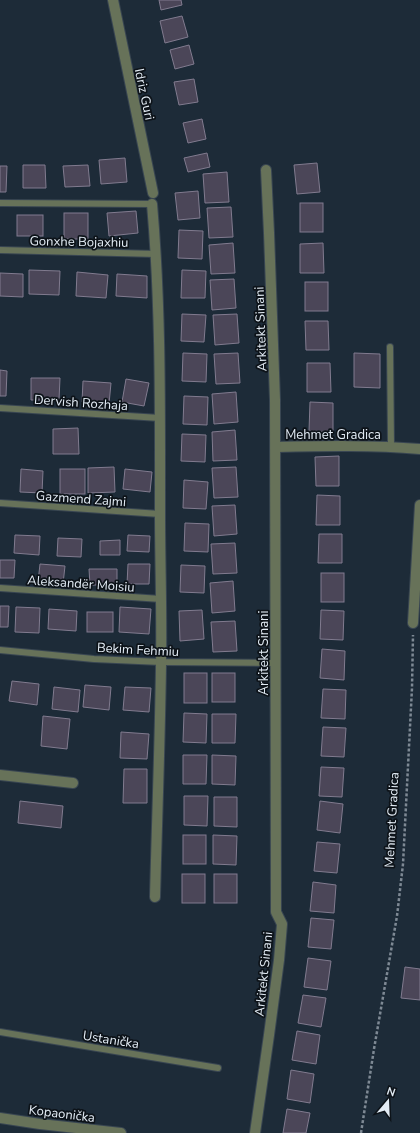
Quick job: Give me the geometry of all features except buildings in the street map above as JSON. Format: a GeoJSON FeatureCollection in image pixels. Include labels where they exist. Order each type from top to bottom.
{"type":"FeatureCollection","features":[{"type":"Feature","properties":{"kind":"street","name":"Idriz Guri"},"geometry":{"type":"LineString","coordinates":[[113,0],[153,193]]}},
{"type":"Feature","properties":{"kind":"street","name":"Arkitekt Sinani"},"geometry":{"type":"LineString","coordinates":[[255,1133],[279,960],[282,924],[276,912],[276,447],[274,345],[266,170]]}},
{"type":"Feature","properties":{"kind":"street"},"geometry":{"type":"LineString","coordinates":[[152,204],[157,254],[160,336],[161,662],[155,897]]}},
{"type":"Feature","properties":{"kind":"street","name":"Mehmet Gradica"},"geometry":{"type":"LineString","coordinates":[[276,447],[329,445],[420,449]]}},
{"type":"Feature","properties":{"kind":"street"},"geometry":{"type":"LineString","coordinates":[[414,623],[420,505]]}},
{"type":"Feature","properties":{"kind":"street"},"geometry":{"type":"LineString","coordinates":[[0,776],[73,783]]}},
{"type":"Feature","properties":{"kind":"street","name":"Kopaonička"},"geometry":{"type":"LineString","coordinates":[[0,1118],[121,1133]]}},
{"type":"Feature","properties":{"kind":"lane"},"geometry":{"type":"LineString","coordinates":[[0,203],[152,204]]}},
{"type":"Feature","properties":{"kind":"lane","name":"Gonxhe Bojaxhiu"},"geometry":{"type":"LineString","coordinates":[[0,250],[157,254]]}},
{"type":"Feature","properties":{"kind":"lane","name":"Mehmet Gradica"},"geometry":{"type":"LineString","coordinates":[[390,347],[391,447]]}},
{"type":"Feature","properties":{"kind":"lane","name":"Dervish Rozhaja"},"geometry":{"type":"LineString","coordinates":[[0,408],[160,418]]}},
{"type":"Feature","properties":{"kind":"lane","name":"Gazmend Zajmi"},"geometry":{"type":"LineString","coordinates":[[0,503],[160,514]]}},
{"type":"Feature","properties":{"kind":"lane","name":"Aleksandër Moisiu"},"geometry":{"type":"LineString","coordinates":[[0,588],[161,599]]}},
{"type":"Feature","properties":{"kind":"lane","name":"Bekim Fehmiu"},"geometry":{"type":"LineString","coordinates":[[0,650],[94,659],[161,662],[276,663]]}},
{"type":"Feature","properties":{"kind":"lane","name":"Ustanička"},"geometry":{"type":"LineString","coordinates":[[0,1032],[218,1068]]}},
{"type":"Feature","properties":{"kind":"path","name":"Mehmet Gradica"},"geometry":{"type":"LineString","coordinates":[[361,1133],[397,916],[403,864],[414,623]]}}]}
